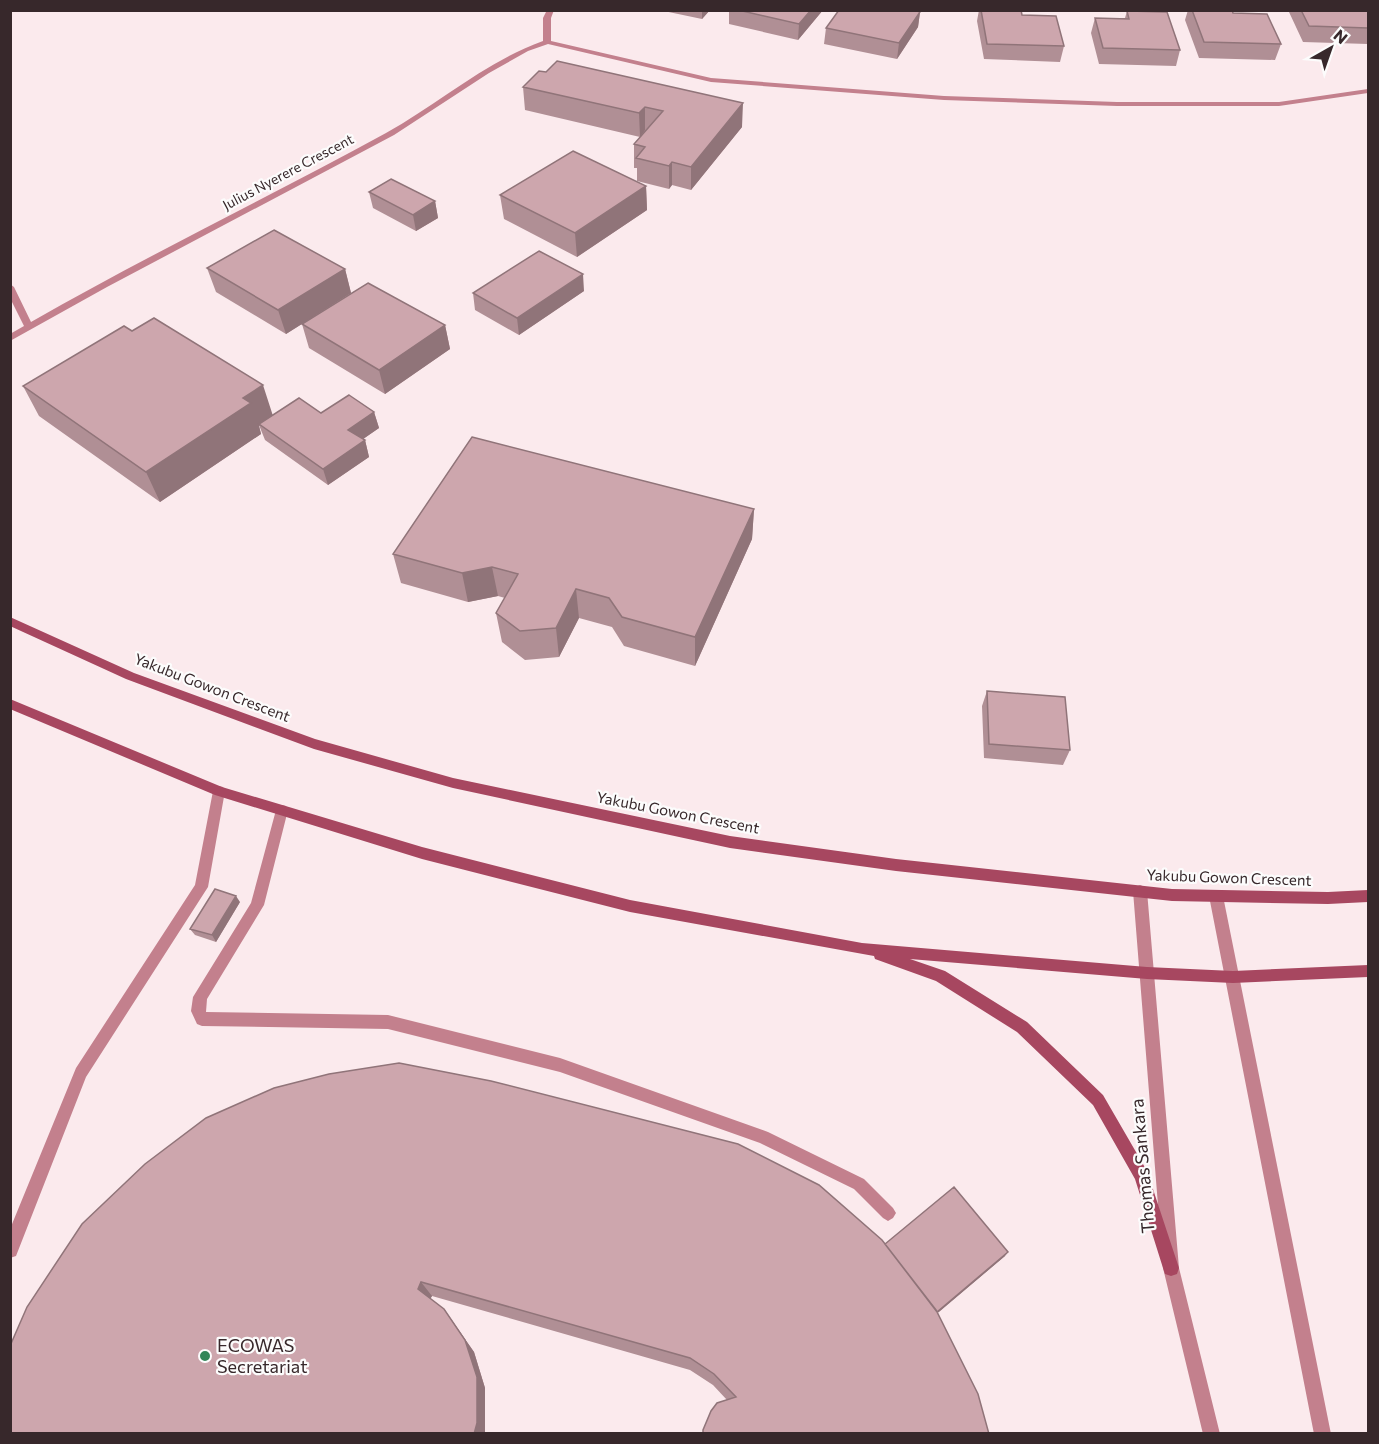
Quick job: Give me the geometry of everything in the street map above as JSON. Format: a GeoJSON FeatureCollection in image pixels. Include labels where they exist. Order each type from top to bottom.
{"type":"FeatureCollection","features":[{"type":"Feature","properties":{"kind":"main road","name":"Yakubu Gowon Crescent"},"geometry":{"type":"LineString","coordinates":[[10,621],[130,676],[314,744],[453,783],[730,842],[896,866],[1140,891],[1216,896],[1328,898],[1368,896]]}},
{"type":"Feature","properties":{"kind":"main road"},"geometry":{"type":"LineString","coordinates":[[10,704],[219,791],[422,853],[630,906],[862,948],[1147,973],[1233,976],[1368,971]]}},
{"type":"Feature","properties":{"kind":"main road"},"geometry":{"type":"LineString","coordinates":[[862,948],[940,976],[1023,1027],[1098,1100],[1142,1176],[1171,1268]]}},
{"type":"Feature","properties":{"kind":"street"},"geometry":{"type":"LineString","coordinates":[[551,10],[547,18],[547,42],[711,80],[944,98],[1117,104],[1279,104],[1368,91]]}},
{"type":"Feature","properties":{"kind":"street","name":"Julius Nyerere Crescent"},"geometry":{"type":"LineString","coordinates":[[10,338],[392,132],[464,88],[496,63],[547,42]]}},
{"type":"Feature","properties":{"kind":"street"},"geometry":{"type":"LineString","coordinates":[[10,287],[29,327]]}},
{"type":"Feature","properties":{"kind":"street"},"geometry":{"type":"LineString","coordinates":[[10,1250],[81,1073],[201,887],[219,791]]}},
{"type":"Feature","properties":{"kind":"street"},"geometry":{"type":"LineString","coordinates":[[282,810],[257,906],[200,997],[198,1011],[202,1019],[388,1022],[560,1065],[763,1137],[859,1184],[888,1213]]}},
{"type":"Feature","properties":{"kind":"street","name":"Thomas Sankara"},"geometry":{"type":"LineString","coordinates":[[1140,891],[1171,1268],[1212,1434]]}},
{"type":"Feature","properties":{"kind":"street"},"geometry":{"type":"LineString","coordinates":[[1216,896],[1323,1434]]}},
{"type":"Feature","properties":{"kind":"building"},"geometry":{"type":"Polygon","coordinates":[[[738,10],[811,10],[799,24],[738,10]]]}},
{"type":"Feature","properties":{"kind":"building"},"geometry":{"type":"Polygon","coordinates":[[[839,10],[914,10],[920,12],[899,43],[826,28],[839,10]]]}},
{"type":"Feature","properties":{"kind":"building"},"geometry":{"type":"Polygon","coordinates":[[[981,10],[1021,10],[1022,15],[1056,16],[1064,46],[987,44],[981,10]]]}},
{"type":"Feature","properties":{"kind":"building"},"geometry":{"type":"Polygon","coordinates":[[[1192,10],[1232,10],[1233,13],[1267,14],[1281,44],[1204,42],[1192,10]]]}},
{"type":"Feature","properties":{"kind":"building"},"geometry":{"type":"Polygon","coordinates":[[[1301,10],[1368,10],[1368,28],[1309,26],[1301,10]]]}},
{"type":"Feature","properties":{"kind":"building"},"geometry":{"type":"Polygon","coordinates":[[[1127,11],[1167,12],[1180,50],[1103,48],[1095,18],[1129,19],[1127,11]]]}},
{"type":"Feature","properties":{"kind":"building"},"geometry":{"type":"Polygon","coordinates":[[[557,61],[743,103],[691,167],[672,162],[669,166],[636,158],[645,147],[634,144],[663,111],[645,107],[639,113],[523,87],[539,71],[546,72],[557,61]]]}},
{"type":"Feature","properties":{"kind":"building"},"geometry":{"type":"Polygon","coordinates":[[[573,151],[646,186],[575,233],[500,195],[573,151]]]}},
{"type":"Feature","properties":{"kind":"building"},"geometry":{"type":"Polygon","coordinates":[[[391,179],[435,201],[413,215],[369,192],[391,179]]]}},
{"type":"Feature","properties":{"kind":"building"},"geometry":{"type":"Polygon","coordinates":[[[274,230],[345,269],[278,310],[207,268],[274,230]]]}},
{"type":"Feature","properties":{"kind":"building"},"geometry":{"type":"Polygon","coordinates":[[[539,251],[583,274],[517,318],[473,293],[539,251]]]}},
{"type":"Feature","properties":{"kind":"building"},"geometry":{"type":"Polygon","coordinates":[[[368,283],[445,325],[379,370],[302,324],[368,283]]]}},
{"type":"Feature","properties":{"kind":"building"},"geometry":{"type":"Polygon","coordinates":[[[154,318],[263,385],[243,398],[251,403],[146,472],[23,386],[124,326],[132,331],[154,318]]]}},
{"type":"Feature","properties":{"kind":"building"},"geometry":{"type":"Polygon","coordinates":[[[349,395],[374,412],[348,430],[365,440],[323,469],[259,424],[299,398],[321,413],[349,395]]]}},
{"type":"Feature","properties":{"kind":"building"},"geometry":{"type":"Polygon","coordinates":[[[472,437],[754,509],[695,637],[622,617],[609,598],[576,589],[556,628],[520,631],[496,613],[518,574],[492,567],[462,573],[393,554],[472,437]]]}},
{"type":"Feature","properties":{"kind":"building"},"geometry":{"type":"Polygon","coordinates":[[[987,691],[1065,697],[1070,750],[989,744],[987,691]]]}},
{"type":"Feature","properties":{"kind":"building"},"geometry":{"type":"Polygon","coordinates":[[[215,889],[236,896],[212,935],[190,929],[215,889]]]}},
{"type":"Feature","properties":{"kind":"building"},"geometry":{"type":"Polygon","coordinates":[[[399,1063],[491,1081],[738,1144],[819,1185],[882,1240],[936,1310],[978,1394],[989,1434],[703,1434],[711,1411],[717,1403],[736,1397],[714,1374],[690,1358],[421,1282],[418,1289],[444,1309],[465,1340],[477,1377],[477,1423],[474,1434],[10,1434],[10,1346],[27,1307],[82,1224],[145,1164],[206,1118],[274,1088],[329,1074],[399,1063]]]}},
{"type":"Feature","properties":{"kind":"building"},"geometry":{"type":"Polygon","coordinates":[[[954,1187],[1008,1252],[937,1312],[885,1244],[954,1187]]]}},
{"type":"Feature","properties":{"kind":"place","name":"ECOWAS Secretariat"},"geometry":{"type":"Point","coordinates":[205,1356]}}]}
